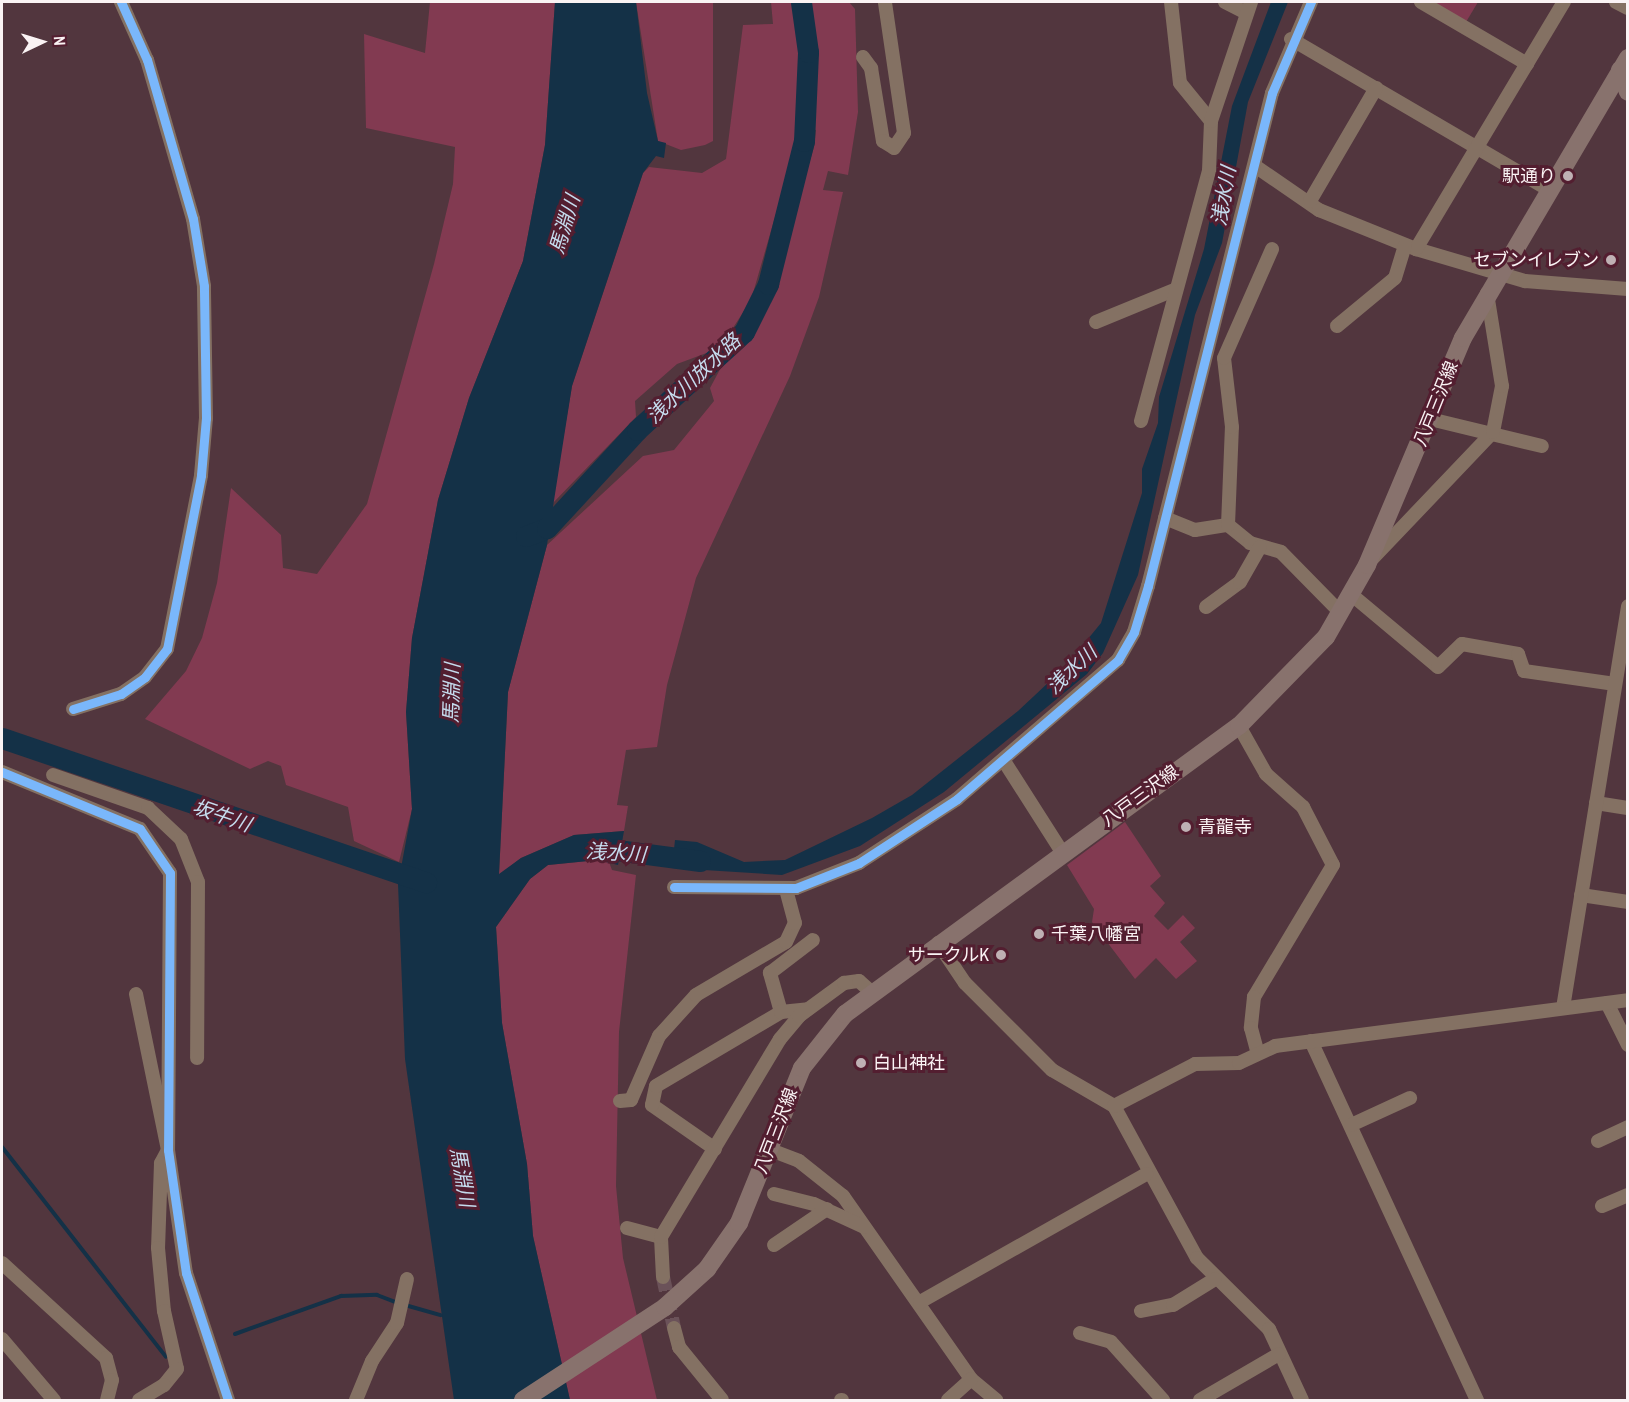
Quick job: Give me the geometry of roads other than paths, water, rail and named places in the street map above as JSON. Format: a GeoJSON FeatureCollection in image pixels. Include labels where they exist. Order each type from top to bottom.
{"type":"FeatureCollection","features":[{"type":"Feature","properties":{"kind":"main road","name":"八戸三沢線"},"geometry":{"type":"LineString","coordinates":[[1624,64],[1628,92]]}},
{"type":"Feature","properties":{"kind":"main road","name":"八戸三沢線"},"geometry":{"type":"LineString","coordinates":[[523,1401],[637,1327],[687,1289],[724,1246],[802,1068],[822,1039],[870,991],[1239,726],[1288,681],[1341,613],[1352,595],[1487,293],[1624,64]]}},
{"type":"Feature","properties":{"kind":"street"},"geometry":{"type":"LineString","coordinates":[[73,709],[121,694],[145,677],[167,649],[201,475],[206,418],[204,286],[193,219],[147,60],[121,2]]}},
{"type":"Feature","properties":{"kind":"street"},"geometry":{"type":"LineString","coordinates":[[863,57],[870,68],[883,141],[894,148],[904,133],[885,2]]}},
{"type":"Feature","properties":{"kind":"street"},"geometry":{"type":"LineString","coordinates":[[1171,2],[1180,83],[1211,121]]}},
{"type":"Feature","properties":{"kind":"street"},"geometry":{"type":"LineString","coordinates":[[1141,421],[1174,290],[1209,171],[1211,121],[1248,7],[1225,2]]}},
{"type":"Feature","properties":{"kind":"street"},"geometry":{"type":"LineString","coordinates":[[674,887],[786,890],[813,884],[900,838],[1004,761],[1118,660],[1134,632],[1166,518],[1255,166],[1291,39],[1311,2]]}},
{"type":"Feature","properties":{"kind":"street"},"geometry":{"type":"LineString","coordinates":[[1421,2],[1527,64]]}},
{"type":"Feature","properties":{"kind":"street"},"geometry":{"type":"LineString","coordinates":[[1337,326],[1395,278],[1410,247],[1476,146],[1564,2]]}},
{"type":"Feature","properties":{"kind":"street"},"geometry":{"type":"LineString","coordinates":[[1616,2],[1628,8]]}},
{"type":"Feature","properties":{"kind":"street"},"geometry":{"type":"LineString","coordinates":[[1291,39],[1548,189]]}},
{"type":"Feature","properties":{"kind":"street"},"geometry":{"type":"LineString","coordinates":[[1310,201],[1376,88]]}},
{"type":"Feature","properties":{"kind":"street"},"geometry":{"type":"LineString","coordinates":[[1255,166],[1361,230],[1410,247],[1497,275],[1628,289]]}},
{"type":"Feature","properties":{"kind":"street"},"geometry":{"type":"LineString","coordinates":[[1228,525],[1232,427],[1224,358],[1272,249]]}},
{"type":"Feature","properties":{"kind":"street"},"geometry":{"type":"LineString","coordinates":[[1096,322],[1174,290]]}},
{"type":"Feature","properties":{"kind":"street"},"geometry":{"type":"LineString","coordinates":[[1367,565],[1492,432],[1502,386],[1487,293]]}},
{"type":"Feature","properties":{"kind":"street"},"geometry":{"type":"LineString","coordinates":[[1430,419],[1492,432],[1542,446]]}},
{"type":"Feature","properties":{"kind":"street"},"geometry":{"type":"LineString","coordinates":[[1166,518],[1195,530],[1228,525],[1260,547],[1281,552],[1341,613]]}},
{"type":"Feature","properties":{"kind":"street"},"geometry":{"type":"LineString","coordinates":[[1206,607],[1240,582],[1260,547]]}},
{"type":"Feature","properties":{"kind":"street"},"geometry":{"type":"LineString","coordinates":[[1352,595],[1438,667],[1462,644],[1518,654],[1524,670],[1615,684]]}},
{"type":"Feature","properties":{"kind":"street"},"geometry":{"type":"LineString","coordinates":[[1563,1008],[1628,606]]}},
{"type":"Feature","properties":{"kind":"street"},"geometry":{"type":"LineString","coordinates":[[1239,726],[1266,774],[1303,807],[1333,865],[1254,997],[1251,1028],[1257,1051]]}},
{"type":"Feature","properties":{"kind":"street"},"geometry":{"type":"LineString","coordinates":[[1004,761],[1062,852]]}},
{"type":"Feature","properties":{"kind":"street"},"geometry":{"type":"LineString","coordinates":[[2,772],[140,829],[170,873],[168,1150],[161,1163],[158,1248],[177,1369],[164,1386],[139,1401]]}},
{"type":"Feature","properties":{"kind":"street"},"geometry":{"type":"LineString","coordinates":[[53,775],[148,808],[181,839],[198,882],[197,1058]]}},
{"type":"Feature","properties":{"kind":"street"},"geometry":{"type":"LineString","coordinates":[[1596,803],[1628,808]]}},
{"type":"Feature","properties":{"kind":"street"},"geometry":{"type":"LineString","coordinates":[[620,1101],[631,1100],[659,1036],[696,995],[786,942],[795,923],[786,890]]}},
{"type":"Feature","properties":{"kind":"street"},"geometry":{"type":"LineString","coordinates":[[1581,895],[1628,902]]}},
{"type":"Feature","properties":{"kind":"street"},"geometry":{"type":"LineString","coordinates":[[782,1012],[770,973],[813,940]]}},
{"type":"Feature","properties":{"kind":"street"},"geometry":{"type":"LineString","coordinates":[[938,943],[965,983],[1052,1070],[1114,1106],[1146,1174],[1215,1279],[1255,1310],[1302,1401]]}},
{"type":"Feature","properties":{"kind":"street"},"geometry":{"type":"LineString","coordinates":[[663,1277],[661,1238],[780,1039],[808,1009],[844,983],[859,981],[870,991]]}},
{"type":"Feature","properties":{"kind":"street"},"geometry":{"type":"LineString","coordinates":[[136,994],[168,1150],[186,1273],[228,1401]]}},
{"type":"Feature","properties":{"kind":"street"},"geometry":{"type":"LineString","coordinates":[[1114,1106],[1195,1064],[1239,1063],[1257,1051],[1311,1041],[1628,1000]]}},
{"type":"Feature","properties":{"kind":"street"},"geometry":{"type":"LineString","coordinates":[[1607,1003],[1628,1045]]}},
{"type":"Feature","properties":{"kind":"street"},"geometry":{"type":"LineString","coordinates":[[715,1149],[652,1105],[656,1086],[782,1012],[808,1009]]}},
{"type":"Feature","properties":{"kind":"street"},"geometry":{"type":"LineString","coordinates":[[1311,1041],[1477,1401]]}},
{"type":"Feature","properties":{"kind":"street"},"geometry":{"type":"LineString","coordinates":[[1351,1125],[1410,1098]]}},
{"type":"Feature","properties":{"kind":"street"},"geometry":{"type":"LineString","coordinates":[[1598,1141],[1628,1127]]}},
{"type":"Feature","properties":{"kind":"street"},"geometry":{"type":"LineString","coordinates":[[768,1149],[828,1180],[920,1302],[971,1379],[996,1401]]}},
{"type":"Feature","properties":{"kind":"street"},"geometry":{"type":"LineString","coordinates":[[920,1302],[1146,1174]]}},
{"type":"Feature","properties":{"kind":"street"},"geometry":{"type":"LineString","coordinates":[[774,1194],[827,1209],[866,1228]]}},
{"type":"Feature","properties":{"kind":"street"},"geometry":{"type":"LineString","coordinates":[[1602,1206],[1628,1195]]}},
{"type":"Feature","properties":{"kind":"street"},"geometry":{"type":"LineString","coordinates":[[774,1245],[827,1209]]}},
{"type":"Feature","properties":{"kind":"street"},"geometry":{"type":"LineString","coordinates":[[627,1228],[661,1238]]}},
{"type":"Feature","properties":{"kind":"street"},"geometry":{"type":"LineString","coordinates":[[2,1263],[106,1358],[112,1380],[107,1401]]}},
{"type":"Feature","properties":{"kind":"street"},"geometry":{"type":"LineString","coordinates":[[356,1401],[372,1361],[397,1323],[408,1279]]}},
{"type":"Feature","properties":{"kind":"street"},"geometry":{"type":"LineString","coordinates":[[1141,1311],[1173,1305],[1215,1279]]}},
{"type":"Feature","properties":{"kind":"street"},"geometry":{"type":"LineString","coordinates":[[674,1328],[679,1347],[722,1401]]}},
{"type":"Feature","properties":{"kind":"street"},"geometry":{"type":"LineString","coordinates":[[1080,1333],[1111,1342],[1163,1401]]}},
{"type":"Feature","properties":{"kind":"street"},"geometry":{"type":"LineString","coordinates":[[2,1339],[54,1401]]}},
{"type":"Feature","properties":{"kind":"street"},"geometry":{"type":"LineString","coordinates":[[1200,1401],[1279,1354]]}},
{"type":"Feature","properties":{"kind":"street"},"geometry":{"type":"LineString","coordinates":[[948,1401],[971,1379]]}},
{"type":"Feature","properties":{"kind":"water","name":"馬淵川"},"geometry":{"type":"Polygon","coordinates":[[[555,2],[636,2],[647,93],[658,141],[666,143],[664,158],[656,156],[643,173],[572,386],[547,545],[508,692],[499,874],[521,858],[574,835],[624,831],[618,865],[598,860],[548,865],[530,879],[496,927],[502,1023],[527,1164],[533,1236],[570,1400],[454,1400],[405,1059],[398,884],[412,809],[406,712],[412,638],[438,500],[469,398],[523,261],[545,145],[555,2]]]}},
{"type":"Feature","properties":{"kind":"water"},"geometry":{"type":"Polygon","coordinates":[[[1271,2],[1288,2],[1248,102],[1222,243],[1195,315],[1138,575],[1103,653],[1087,674],[944,792],[860,846],[782,875],[672,868],[675,840],[697,842],[744,862],[785,860],[872,818],[912,795],[1018,711],[1065,667],[1101,623],[1142,493],[1142,469],[1158,423],[1159,397],[1204,249],[1232,106],[1271,2]]]}},
{"type":"Feature","properties":{"kind":"waterway","name":"浅水川放水路"},"geometry":{"type":"LineString","coordinates":[[526,536],[547,528],[637,430],[744,332],[768,284],[804,141],[808,52],[801,2]]}},
{"type":"Feature","properties":{"kind":"waterway","name":"坂牛川"},"geometry":{"type":"LineString","coordinates":[[2,738],[426,882]]}},
{"type":"Feature","properties":{"kind":"waterway","name":"浅水川"},"geometry":{"type":"LineString","coordinates":[[594,847],[700,861]]}},
{"type":"Feature","properties":{"kind":"waterway"},"geometry":{"type":"LineString","coordinates":[[2,1147],[166,1357]]}},
{"type":"Feature","properties":{"kind":"waterway"},"geometry":{"type":"LineString","coordinates":[[235,1334],[341,1296],[377,1295],[398,1303]]}},
{"type":"Feature","properties":{"kind":"waterway"},"geometry":{"type":"LineString","coordinates":[[405,1305],[441,1315]]}},
{"type":"Feature","properties":{"kind":"tunnel"},"geometry":{"type":"LineString","coordinates":[[663,1277],[674,1328]]}},
{"type":"Feature","properties":{"kind":"place","name":"駅通り"},"geometry":{"type":"Point","coordinates":[1568,176]}},
{"type":"Feature","properties":{"kind":"place","name":"セブンイレブン"},"geometry":{"type":"Point","coordinates":[1611,260]}},
{"type":"Feature","properties":{"kind":"place","name":"青龍寺"},"geometry":{"type":"Point","coordinates":[1186,827]}},
{"type":"Feature","properties":{"kind":"place","name":"千葉八幡宮"},"geometry":{"type":"Point","coordinates":[1039,934]}},
{"type":"Feature","properties":{"kind":"place","name":"サークルK"},"geometry":{"type":"Point","coordinates":[1001,955]}},
{"type":"Feature","properties":{"kind":"place","name":"白山神社"},"geometry":{"type":"Point","coordinates":[861,1063]}}]}
